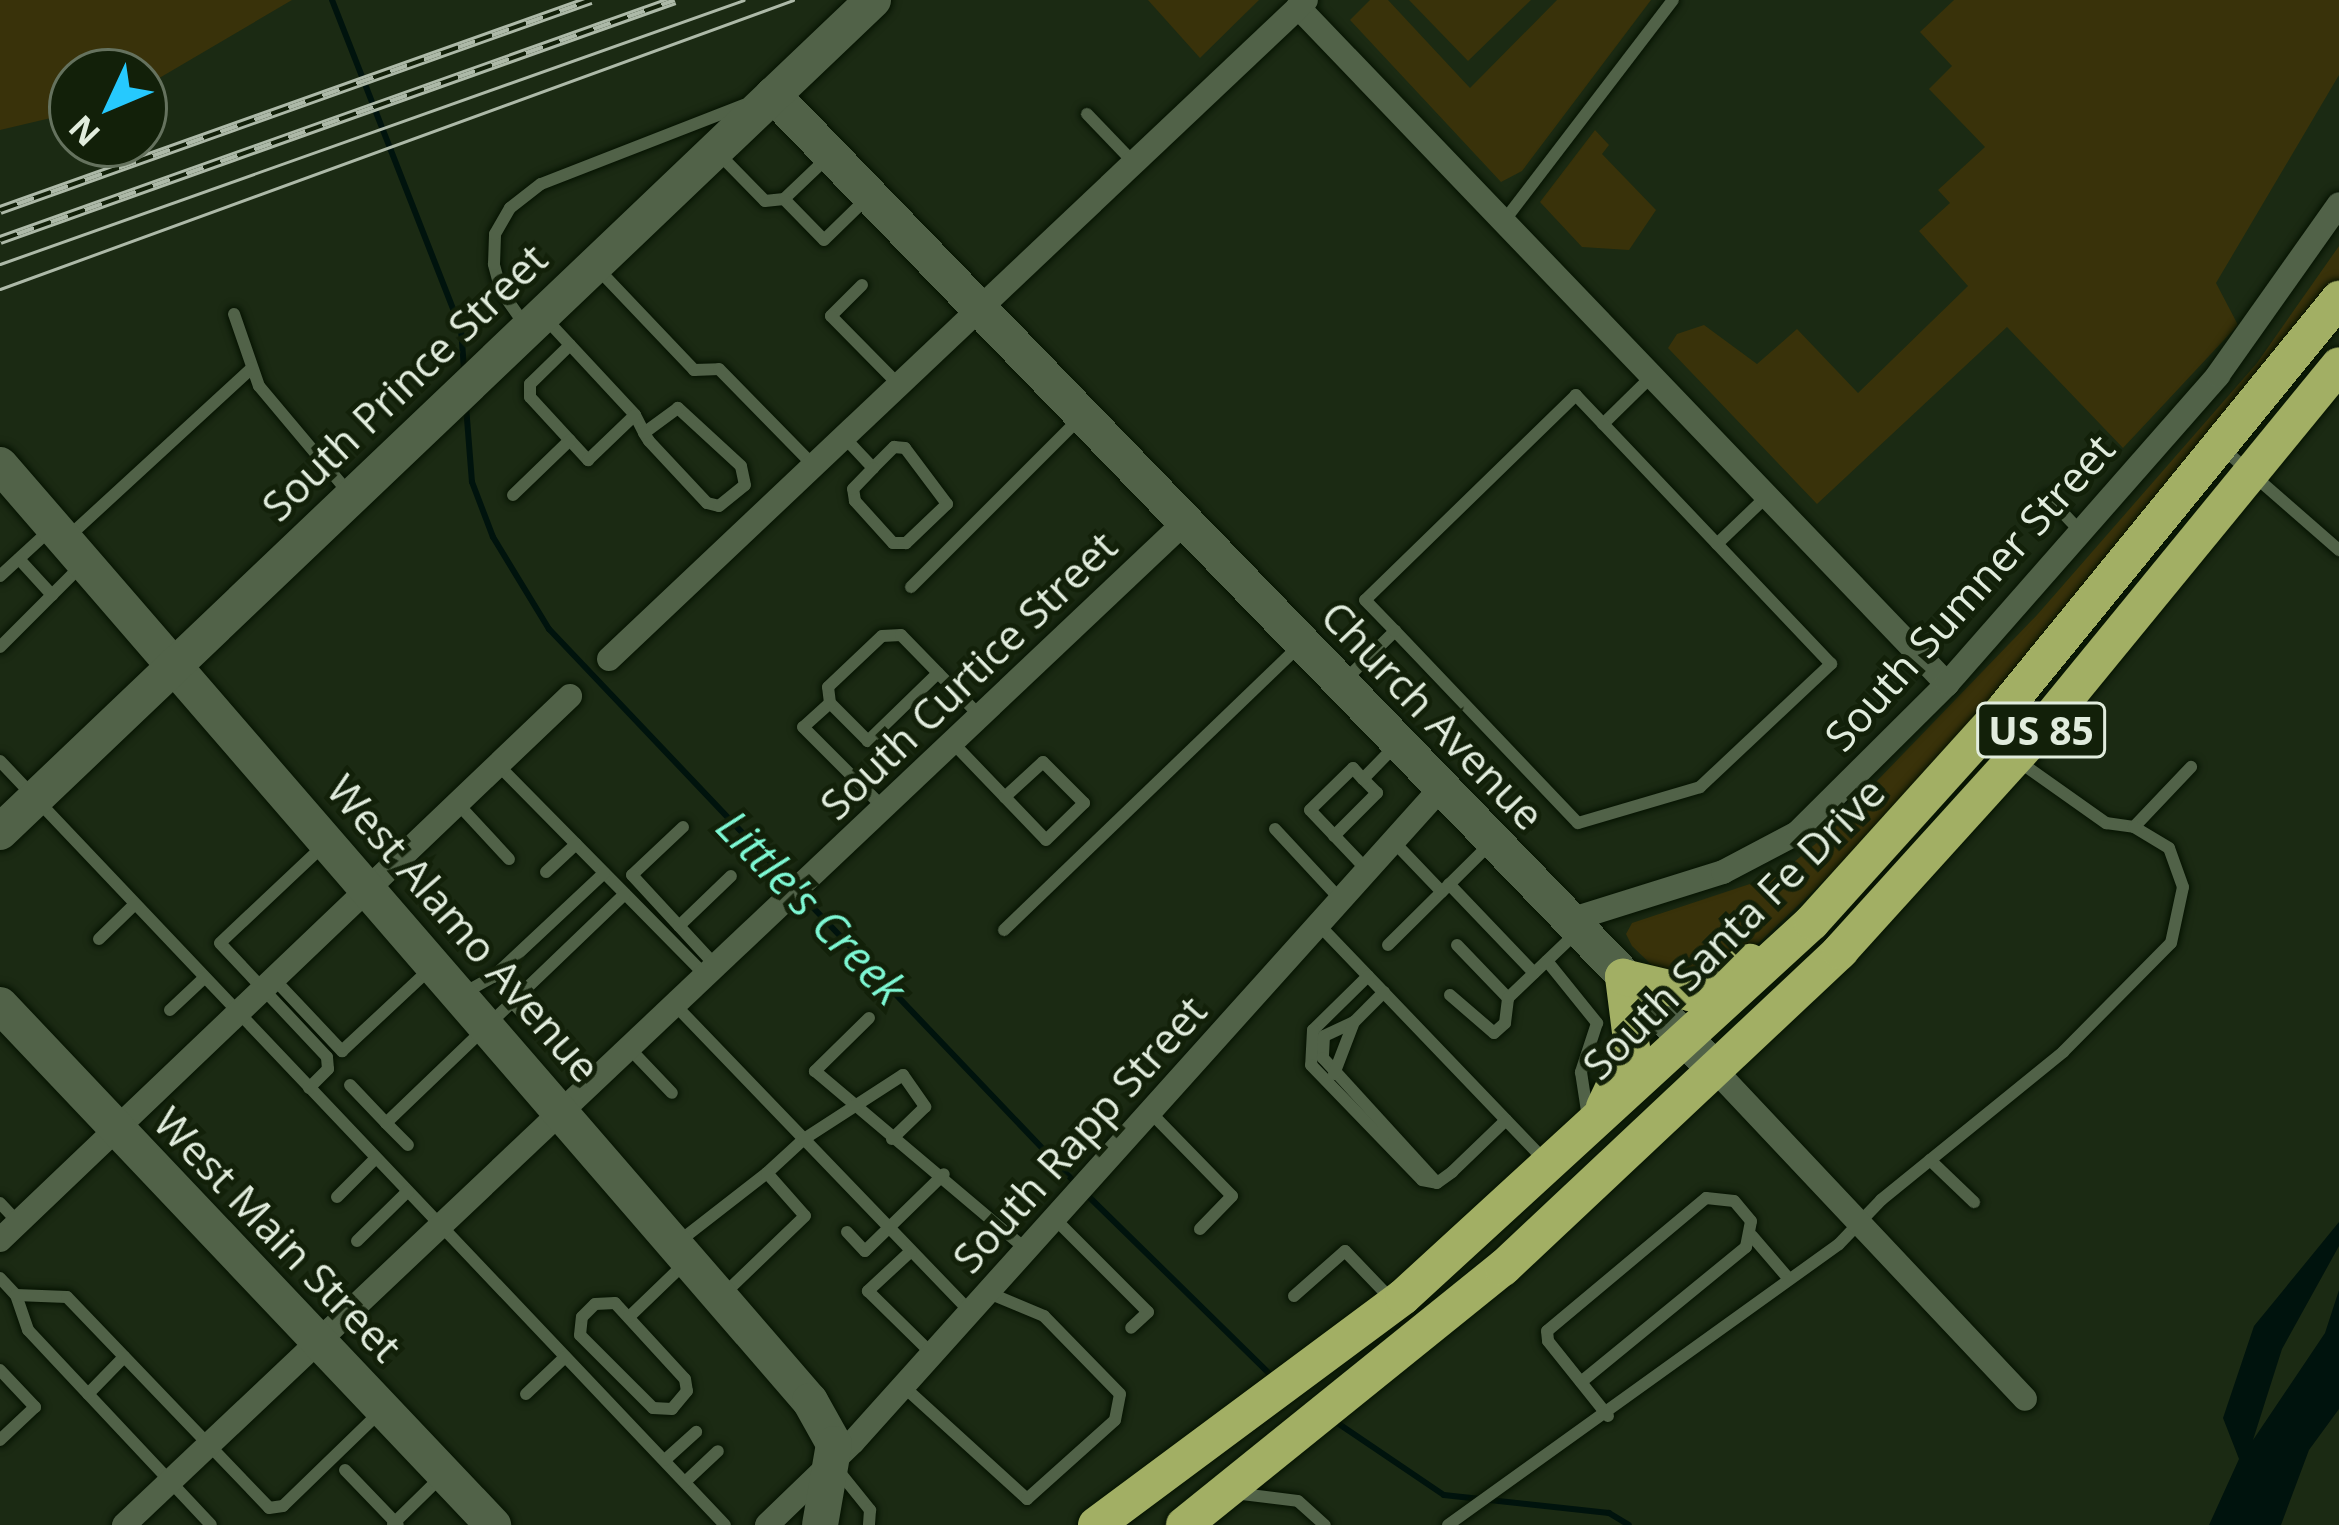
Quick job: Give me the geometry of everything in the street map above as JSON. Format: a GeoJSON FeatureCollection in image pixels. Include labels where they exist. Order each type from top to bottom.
{"type":"FeatureCollection","features":[{"type":"Feature","properties":{"kind":"highway","name":"South Santa Fe Drive"},"geometry":{"type":"LineString","coordinates":[[1096,1525],[1317,1367],[1688,1043],[1974,745],[2339,299]]}},
{"type":"Feature","properties":{"kind":"highway","name":"South Santa Fe Drive"},"geometry":{"type":"LineString","coordinates":[[1184,1525],[1350,1396],[1717,1072],[1896,895],[2014,761],[2339,365]]}},
{"type":"Feature","properties":{"kind":"highway"},"geometry":{"type":"LineString","coordinates":[[1590,1131],[1632,1048],[1623,976],[1690,993],[1737,974],[1922,783],[1974,745]]}},
{"type":"Feature","properties":{"kind":"street","name":"South Prince Street"},"geometry":{"type":"LineString","coordinates":[[0,832],[873,0]]}},
{"type":"Feature","properties":{"kind":"street"},"geometry":{"type":"LineString","coordinates":[[609,659],[1302,3],[1947,684]]}},
{"type":"Feature","properties":{"kind":"street","name":"Church Avenue"},"geometry":{"type":"LineString","coordinates":[[773,95],[1717,1072],[1855,1228],[2025,1399]]}},
{"type":"Feature","properties":{"kind":"street","name":"South Sumner Street"},"geometry":{"type":"LineString","coordinates":[[1574,925],[1723,872],[1778,845],[1947,684],[2081,532],[2248,340],[2339,204]]}},
{"type":"Feature","properties":{"kind":"street","name":"West Alamo Avenue"},"geometry":{"type":"LineString","coordinates":[[0,465],[461,995],[500,1013],[561,1111],[824,1419],[833,1463]]}},
{"type":"Feature","properties":{"kind":"street","name":"South Curtice Street"},"geometry":{"type":"LineString","coordinates":[[124,1525],[1184,523]]}},
{"type":"Feature","properties":{"kind":"street"},"geometry":{"type":"LineString","coordinates":[[9,1231],[570,696]]}},
{"type":"Feature","properties":{"kind":"street","name":"South Rapp Street"},"geometry":{"type":"LineString","coordinates":[[766,1525],[833,1463],[1153,1115],[1442,788]]}},
{"type":"Feature","properties":{"kind":"street","name":"West Main Street"},"geometry":{"type":"LineString","coordinates":[[0,1005],[493,1525]]}},
{"type":"Feature","properties":{"kind":"street"},"geometry":{"type":"LineString","coordinates":[[820,1525],[833,1463]]}},
{"type":"Feature","properties":{"kind":"lane"},"geometry":{"type":"LineString","coordinates":[[1504,221],[1673,0]]}},
{"type":"Feature","properties":{"kind":"lane"},"geometry":{"type":"LineString","coordinates":[[644,433],[668,411],[689,414],[741,466],[745,485],[718,506],[706,503],[644,433],[635,415],[570,345],[500,291],[494,264],[495,234],[510,208],[541,184],[773,95]]}},
{"type":"Feature","properties":{"kind":"lane"},"geometry":{"type":"LineString","coordinates":[[1088,115],[1132,162]]}},
{"type":"Feature","properties":{"kind":"lane"},"geometry":{"type":"LineString","coordinates":[[715,150],[765,202],[784,199],[830,154]]}},
{"type":"Feature","properties":{"kind":"lane"},"geometry":{"type":"LineString","coordinates":[[784,199],[824,240],[869,196]]}},
{"type":"Feature","properties":{"kind":"lane"},"geometry":{"type":"LineString","coordinates":[[593,265],[694,370],[719,369],[812,464]]}},
{"type":"Feature","properties":{"kind":"lane"},"geometry":{"type":"LineString","coordinates":[[862,285],[830,316],[897,383]]}},
{"type":"Feature","properties":{"kind":"lane"},"geometry":{"type":"LineString","coordinates":[[234,314],[252,368],[282,418],[350,495]]}},
{"type":"Feature","properties":{"kind":"lane"},"geometry":{"type":"LineString","coordinates":[[570,345],[530,384],[530,398],[588,460],[635,415]]}},
{"type":"Feature","properties":{"kind":"lane"},"geometry":{"type":"LineString","coordinates":[[0,576],[19,559],[69,542],[252,368]]}},
{"type":"Feature","properties":{"kind":"lane"},"geometry":{"type":"LineString","coordinates":[[1603,424],[1652,376]]}},
{"type":"Feature","properties":{"kind":"lane"},"geometry":{"type":"LineString","coordinates":[[1576,395],[1717,544],[1832,664],[1700,787],[1578,824],[1365,600],[1576,395]]}},
{"type":"Feature","properties":{"kind":"lane"},"geometry":{"type":"LineString","coordinates":[[911,586],[1081,417]]}},
{"type":"Feature","properties":{"kind":"lane"},"geometry":{"type":"LineString","coordinates":[[842,436],[873,468]]}},
{"type":"Feature","properties":{"kind":"lane"},"geometry":{"type":"LineString","coordinates":[[513,495],[570,440]]}},
{"type":"Feature","properties":{"kind":"lane"},"geometry":{"type":"LineString","coordinates":[[2220,446],[2339,550]]}},
{"type":"Feature","properties":{"kind":"lane"},"geometry":{"type":"LineString","coordinates":[[894,447],[905,448],[947,504],[906,543],[893,543],[855,502],[853,489],[873,468],[894,447]]}},
{"type":"Feature","properties":{"kind":"lane"},"geometry":{"type":"LineString","coordinates":[[1717,544],[1767,496]]}},
{"type":"Feature","properties":{"kind":"lane"},"geometry":{"type":"LineString","coordinates":[[2048,496],[2081,532]]}},
{"type":"Feature","properties":{"kind":"lane"},"geometry":{"type":"LineString","coordinates":[[0,646],[52,595],[69,542]]}},
{"type":"Feature","properties":{"kind":"lane"},"geometry":{"type":"LineString","coordinates":[[19,559],[52,595]]}},
{"type":"Feature","properties":{"kind":"lane"},"geometry":{"type":"LineString","coordinates":[[1341,685],[1395,631]]}},
{"type":"Feature","properties":{"kind":"lane"},"geometry":{"type":"LineString","coordinates":[[938,673],[868,741],[830,703],[828,687],[882,636],[901,635],[981,716]]}},
{"type":"Feature","properties":{"kind":"lane"},"geometry":{"type":"LineString","coordinates":[[1004,930],[1301,644]]}},
{"type":"Feature","properties":{"kind":"lane"},"geometry":{"type":"LineString","coordinates":[[830,703],[803,727],[884,808]]}},
{"type":"Feature","properties":{"kind":"lane"},"geometry":{"type":"LineString","coordinates":[[953,743],[1046,840],[1084,803],[1043,762],[1005,797]]}},
{"type":"Feature","properties":{"kind":"lane"},"geometry":{"type":"LineString","coordinates":[[1363,779],[1398,743]]}},
{"type":"Feature","properties":{"kind":"lane"},"geometry":{"type":"LineString","coordinates":[[1448,1525],[1608,1415],[1855,1228],[2063,1052],[2171,943],[2182,887],[2169,848],[2134,827],[2106,823],[2014,761],[1974,745]]}},
{"type":"Feature","properties":{"kind":"lane"},"geometry":{"type":"LineString","coordinates":[[0,761],[724,1525]]}},
{"type":"Feature","properties":{"kind":"lane"},"geometry":{"type":"LineString","coordinates":[[498,765],[604,873],[712,972]]}},
{"type":"Feature","properties":{"kind":"lane"},"geometry":{"type":"LineString","coordinates":[[2134,827],[2191,767]]}},
{"type":"Feature","properties":{"kind":"lane"},"geometry":{"type":"LineString","coordinates":[[1334,836],[1377,793],[1353,768],[1310,810],[1334,836],[1368,871]]}},
{"type":"Feature","properties":{"kind":"lane"},"geometry":{"type":"LineString","coordinates":[[457,803],[509,859]]}},
{"type":"Feature","properties":{"kind":"lane"},"geometry":{"type":"LineString","coordinates":[[683,826],[632,875],[679,926],[712,972]]}},
{"type":"Feature","properties":{"kind":"lane"},"geometry":{"type":"LineString","coordinates":[[1275,829],[1342,901]]}},
{"type":"Feature","properties":{"kind":"lane"},"geometry":{"type":"LineString","coordinates":[[328,841],[220,943],[341,1052],[435,964]]}},
{"type":"Feature","properties":{"kind":"lane"},"geometry":{"type":"LineString","coordinates":[[1388,945],[1492,841]]}},
{"type":"Feature","properties":{"kind":"lane"},"geometry":{"type":"LineString","coordinates":[[1394,842],[1534,973]]}},
{"type":"Feature","properties":{"kind":"lane"},"geometry":{"type":"LineString","coordinates":[[546,872],[576,844]]}},
{"type":"Feature","properties":{"kind":"lane"},"geometry":{"type":"LineString","coordinates":[[461,995],[493,977],[604,873]]}},
{"type":"Feature","properties":{"kind":"lane"},"geometry":{"type":"LineString","coordinates":[[679,926],[731,876]]}},
{"type":"Feature","properties":{"kind":"lane"},"geometry":{"type":"LineString","coordinates":[[386,1123],[626,894]]}},
{"type":"Feature","properties":{"kind":"lane"},"geometry":{"type":"LineString","coordinates":[[99,939],[135,904]]}},
{"type":"Feature","properties":{"kind":"lane"},"geometry":{"type":"LineString","coordinates":[[1450,995],[1494,1033],[1505,1023],[1508,998],[1547,961],[1574,925]]}},
{"type":"Feature","properties":{"kind":"lane"},"geometry":{"type":"LineString","coordinates":[[1320,926],[1550,1167]]}},
{"type":"Feature","properties":{"kind":"lane"},"geometry":{"type":"LineString","coordinates":[[1456,945],[1508,998]]}},
{"type":"Feature","properties":{"kind":"lane"},"geometry":{"type":"LineString","coordinates":[[1547,961],[1597,1024],[1581,1072],[1590,1131]]}},
{"type":"Feature","properties":{"kind":"lane"},"geometry":{"type":"LineString","coordinates":[[1368,976],[1312,1030],[1311,1065],[1421,1180],[1437,1183]]}},
{"type":"Feature","properties":{"kind":"lane"},"geometry":{"type":"LineString","coordinates":[[170,1010],[204,978]]}},
{"type":"Feature","properties":{"kind":"lane"},"geometry":{"type":"LineString","coordinates":[[268,984],[327,1057],[328,1069],[309,1088]]}},
{"type":"Feature","properties":{"kind":"lane"},"geometry":{"type":"LineString","coordinates":[[1384,992],[1354,1022],[1324,1036],[1324,1058],[1437,1183]]}},
{"type":"Feature","properties":{"kind":"lane"},"geometry":{"type":"LineString","coordinates":[[676,1006],[970,1312]]}},
{"type":"Feature","properties":{"kind":"lane"},"geometry":{"type":"LineString","coordinates":[[500,1013],[537,1029]]}},
{"type":"Feature","properties":{"kind":"lane"},"geometry":{"type":"LineString","coordinates":[[868,1018],[815,1071],[852,1108],[944,1174],[1028,1250]]}},
{"type":"Feature","properties":{"kind":"lane"},"geometry":{"type":"LineString","coordinates":[[1334,1074],[1354,1022]]}},
{"type":"Feature","properties":{"kind":"lane"},"geometry":{"type":"LineString","coordinates":[[629,1048],[672,1093]]}},
{"type":"Feature","properties":{"kind":"lane"},"geometry":{"type":"LineString","coordinates":[[629,1317],[682,1252],[804,1139],[903,1076],[925,1107],[892,1138]]}},
{"type":"Feature","properties":{"kind":"lane"},"geometry":{"type":"LineString","coordinates":[[350,1085],[408,1145]]}},
{"type":"Feature","properties":{"kind":"lane"},"geometry":{"type":"LineString","coordinates":[[1153,1115],[1232,1196],[1200,1229]]}},
{"type":"Feature","properties":{"kind":"lane"},"geometry":{"type":"LineString","coordinates":[[1437,1183],[1506,1120]]}},
{"type":"Feature","properties":{"kind":"lane"},"geometry":{"type":"LineString","coordinates":[[337,1197],[376,1158]]}},
{"type":"Feature","properties":{"kind":"lane"},"geometry":{"type":"LineString","coordinates":[[1930,1160],[1974,1202]]}},
{"type":"Feature","properties":{"kind":"lane"},"geometry":{"type":"LineString","coordinates":[[721,1297],[805,1216],[767,1173]]}},
{"type":"Feature","properties":{"kind":"lane"},"geometry":{"type":"LineString","coordinates":[[847,1232],[865,1250],[944,1174]]}},
{"type":"Feature","properties":{"kind":"lane"},"geometry":{"type":"LineString","coordinates":[[357,1241],[408,1191]]}},
{"type":"Feature","properties":{"kind":"lane"},"geometry":{"type":"LineString","coordinates":[[1608,1415],[1548,1342],[1553,1320],[1706,1198],[1734,1201],[1751,1221],[1752,1236],[1789,1279]]}},
{"type":"Feature","properties":{"kind":"lane"},"geometry":{"type":"LineString","coordinates":[[0,1203],[9,1231]]}},
{"type":"Feature","properties":{"kind":"lane"},"geometry":{"type":"LineString","coordinates":[[1064,1210],[1148,1312],[1131,1328]]}},
{"type":"Feature","properties":{"kind":"lane"},"geometry":{"type":"LineString","coordinates":[[1580,1382],[1752,1236]]}},
{"type":"Feature","properties":{"kind":"lane"},"geometry":{"type":"LineString","coordinates":[[911,1251],[868,1292],[932,1354]]}},
{"type":"Feature","properties":{"kind":"lane"},"geometry":{"type":"LineString","coordinates":[[1294,1297],[1345,1251],[1395,1303]]}},
{"type":"Feature","properties":{"kind":"lane"},"geometry":{"type":"LineString","coordinates":[[0,1278],[16,1295],[28,1330],[211,1525]]}},
{"type":"Feature","properties":{"kind":"lane"},"geometry":{"type":"LineString","coordinates":[[903,1386],[1027,1499],[1115,1420],[1120,1394],[1044,1316],[988,1292]]}},
{"type":"Feature","properties":{"kind":"lane"},"geometry":{"type":"LineString","coordinates":[[16,1295],[67,1297],[269,1508],[283,1506],[383,1409]]}},
{"type":"Feature","properties":{"kind":"lane"},"geometry":{"type":"LineString","coordinates":[[595,1304],[615,1304],[629,1317],[685,1379],[687,1391],[672,1408],[653,1408],[580,1335],[581,1316],[595,1304]]}},
{"type":"Feature","properties":{"kind":"lane"},"geometry":{"type":"LineString","coordinates":[[88,1394],[124,1357]]}},
{"type":"Feature","properties":{"kind":"lane"},"geometry":{"type":"LineString","coordinates":[[526,1394],[565,1357]]}},
{"type":"Feature","properties":{"kind":"lane"},"geometry":{"type":"LineString","coordinates":[[0,1370],[35,1407],[0,1440]]}},
{"type":"Feature","properties":{"kind":"lane"},"geometry":{"type":"LineString","coordinates":[[664,1460],[696,1432]]}},
{"type":"Feature","properties":{"kind":"lane"},"geometry":{"type":"LineString","coordinates":[[685,1482],[718,1450]]}},
{"type":"Feature","properties":{"kind":"lane"},"geometry":{"type":"LineString","coordinates":[[833,1463],[870,1510],[869,1525]]}},
{"type":"Feature","properties":{"kind":"lane"},"geometry":{"type":"LineString","coordinates":[[345,1470],[395,1524],[444,1474]]}},
{"type":"Feature","properties":{"kind":"lane"},"geometry":{"type":"LineString","coordinates":[[1227,1493],[1298,1501],[1325,1525]]}},
{"type":"Feature","properties":{"kind":"shaded area"},"geometry":{"type":"Polygon","coordinates":[[[0,0],[292,0],[168,73],[168,48],[48,48],[48,119],[0,130],[0,0]]]}},
{"type":"Feature","properties":{"kind":"shaded area"},"geometry":{"type":"Polygon","coordinates":[[[1148,0],[1259,0],[1200,58],[1148,0]]]}},
{"type":"Feature","properties":{"kind":"shaded area"},"geometry":{"type":"Polygon","coordinates":[[[1370,0],[1388,0],[1470,88],[1557,0],[1651,0],[1522,171],[1501,182],[1350,20],[1370,0]]]}},
{"type":"Feature","properties":{"kind":"shaded area"},"geometry":{"type":"Polygon","coordinates":[[[1409,0],[1531,0],[1468,61],[1409,0]]]}},
{"type":"Feature","properties":{"kind":"shaded area"},"geometry":{"type":"Polygon","coordinates":[[[1954,0],[2339,0],[2339,75],[2216,283],[2238,325],[2123,448],[2007,327],[1817,504],[1668,348],[1677,334],[1704,325],[1757,364],[1797,329],[1858,393],[1968,286],[1919,231],[1950,203],[1938,190],[1985,147],[1929,89],[1952,66],[1920,32],[1954,0]]]}},
{"type":"Feature","properties":{"kind":"shaded area"},"geometry":{"type":"Polygon","coordinates":[[[1595,130],[1609,145],[1602,154],[1656,210],[1629,250],[1582,247],[1540,202],[1595,130]]]}},
{"type":"Feature","properties":{"kind":"shaded area"},"geometry":{"type":"Polygon","coordinates":[[[2339,246],[2339,285],[2073,612],[1838,867],[1722,978],[1662,975],[1632,946],[1626,934],[1632,923],[1780,874],[1820,840],[2037,615],[2257,363],[2339,246]]]}},
{"type":"Feature","properties":{"kind":"shaded area"},"geometry":{"type":"Polygon","coordinates":[[[2339,1222],[2339,1246],[2282,1349],[2253,1440],[2325,1333],[2339,1290],[2339,1409],[2309,1450],[2281,1525],[2209,1525],[2239,1459],[2223,1418],[2254,1326],[2339,1222]]]}},
{"type":"Feature","properties":{"kind":"waterway","name":"Little's Creek"},"geometry":{"type":"LineString","coordinates":[[332,0],[461,329],[464,369]]}},
{"type":"Feature","properties":{"kind":"waterway"},"geometry":{"type":"LineString","coordinates":[[466,406],[472,482],[493,537],[549,629],[794,887]]}},
{"type":"Feature","properties":{"kind":"waterway","name":"Little's Creek"},"geometry":{"type":"LineString","coordinates":[[803,897],[1075,1183]]}},
{"type":"Feature","properties":{"kind":"waterway","name":"Little's Creek"},"geometry":{"type":"LineString","coordinates":[[1084,1192],[1272,1376]]}},
{"type":"Feature","properties":{"kind":"waterway","name":"Little's Creek"},"geometry":{"type":"LineString","coordinates":[[1336,1422],[1444,1495],[1609,1513],[1629,1525]]}},
{"type":"Feature","properties":{"kind":"tram line"},"geometry":{"type":"LineString","coordinates":[[0,264],[744,0]]}},
{"type":"Feature","properties":{"kind":"tram line"},"geometry":{"type":"LineString","coordinates":[[0,289],[793,0]]}},
{"type":"Feature","properties":{"kind":"railway"},"geometry":{"type":"LineString","coordinates":[[0,210],[591,0]]}},
{"type":"Feature","properties":{"kind":"railway"},"geometry":{"type":"LineString","coordinates":[[0,240],[675,0]]}}]}
